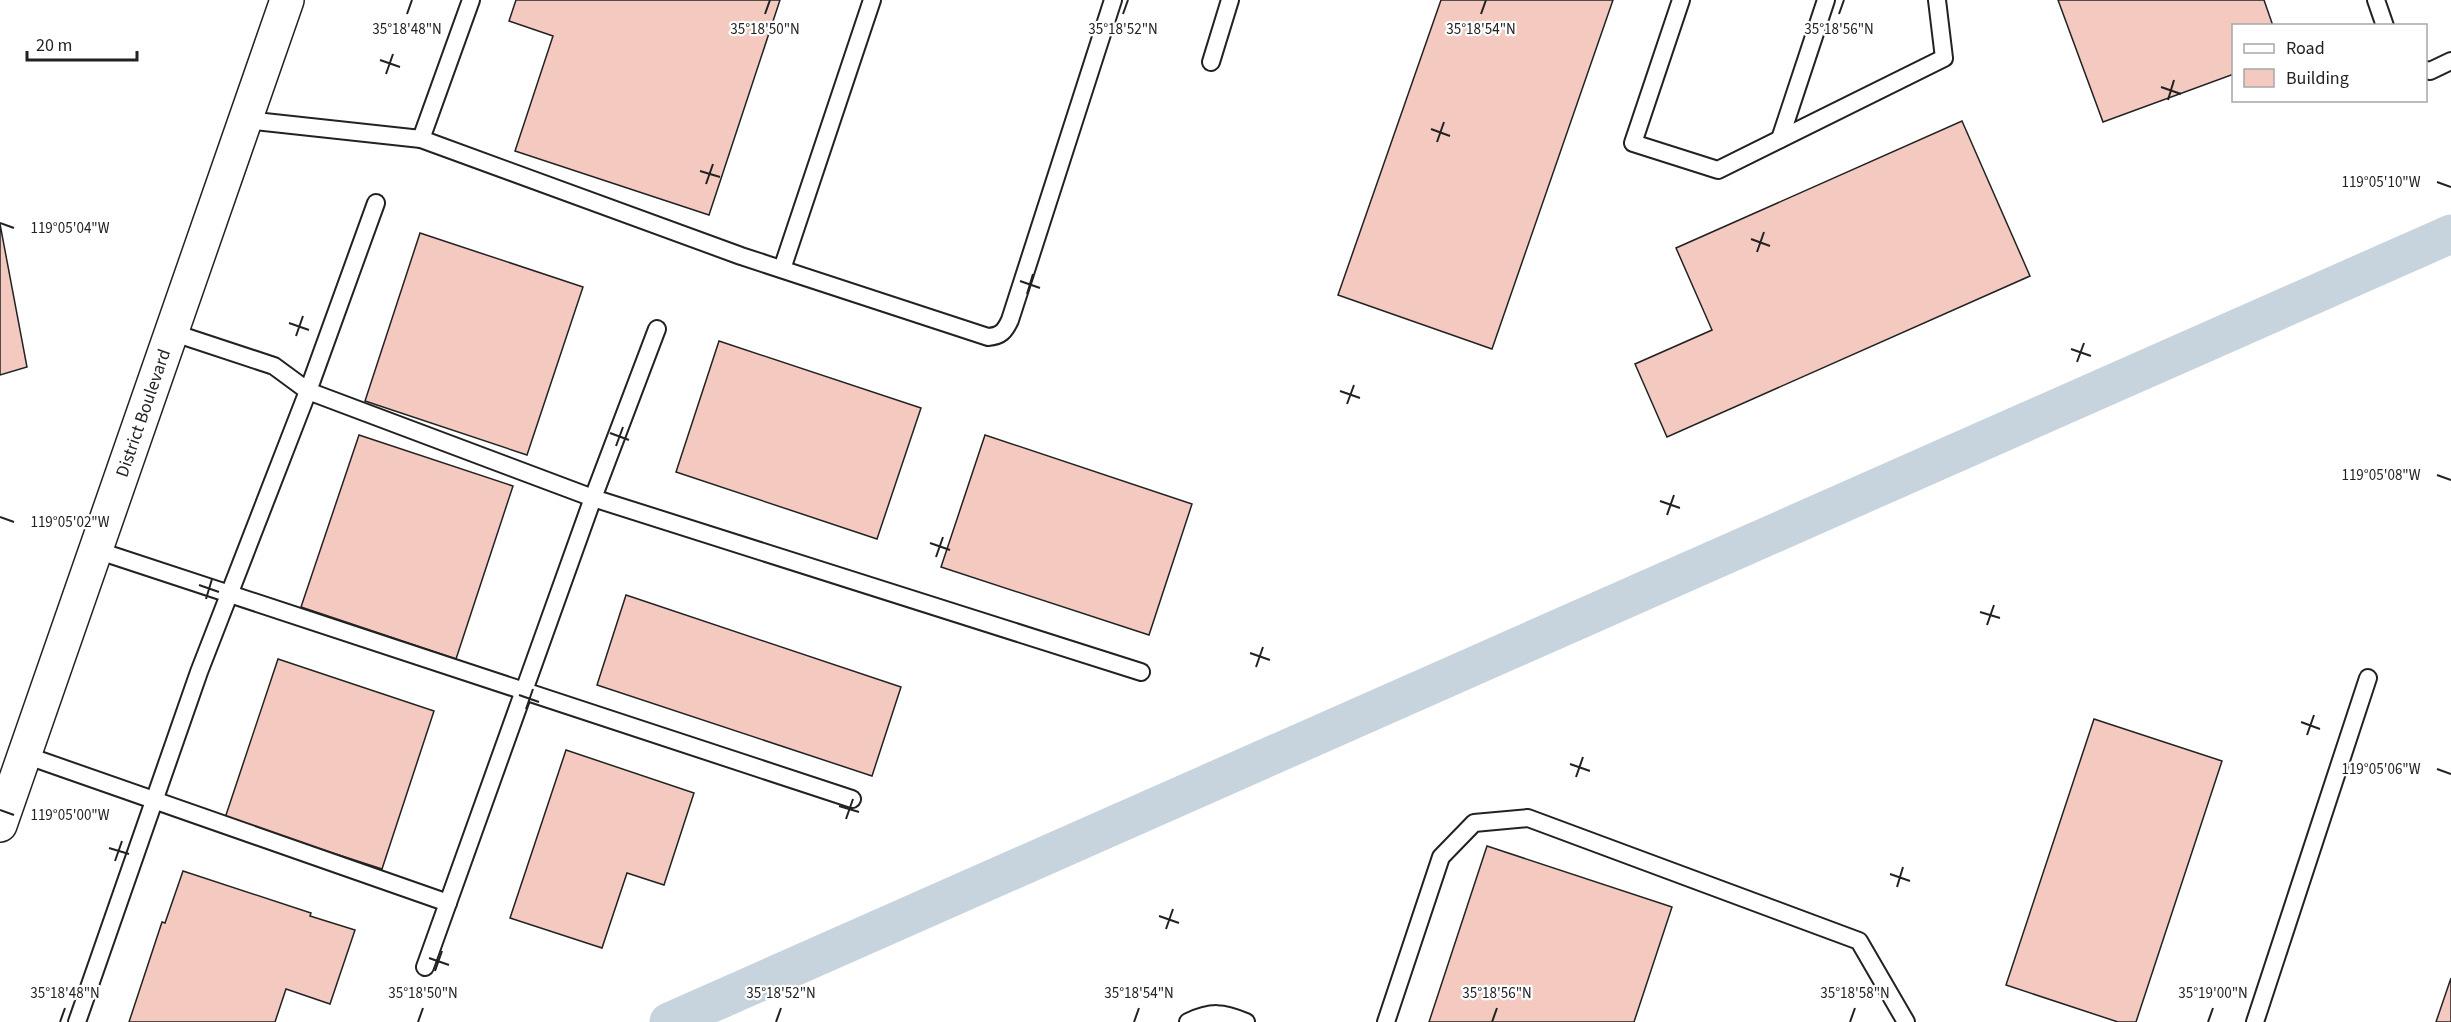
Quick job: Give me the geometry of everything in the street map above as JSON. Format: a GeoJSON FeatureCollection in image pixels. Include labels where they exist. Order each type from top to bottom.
{"type":"FeatureCollection","features":[{"type":"Feature","properties":{"kind":"street","name":"District Boulevard"},"geometry":{"type":"LineString","coordinates":[[0,825],[288,0]]}},
{"type":"Feature","properties":{"kind":"lane"},"geometry":{"type":"LineString","coordinates":[[421,139],[471,0]]}},
{"type":"Feature","properties":{"kind":"lane"},"geometry":{"type":"LineString","coordinates":[[782,268],[872,0]]}},
{"type":"Feature","properties":{"kind":"lane"},"geometry":{"type":"LineString","coordinates":[[246,120],[421,139],[782,268],[988,337],[997,336],[1005,330],[1113,0]]}},
{"type":"Feature","properties":{"kind":"lane"},"geometry":{"type":"LineString","coordinates":[[1211,62],[1230,0]]}},
{"type":"Feature","properties":{"kind":"lane"},"geometry":{"type":"LineString","coordinates":[[1681,0],[1633,143],[1718,170],[1944,58],[1937,0]]}},
{"type":"Feature","properties":{"kind":"lane"},"geometry":{"type":"LineString","coordinates":[[1780,139],[1826,0]]}},
{"type":"Feature","properties":{"kind":"lane"},"geometry":{"type":"LineString","coordinates":[[2376,0],[2384,24]]}},
{"type":"Feature","properties":{"kind":"lane"},"geometry":{"type":"LineString","coordinates":[[2427,70],[2451,61]]}},
{"type":"Feature","properties":{"kind":"lane"},"geometry":{"type":"LineString","coordinates":[[77,1022],[199,672],[308,391],[376,203]]}},
{"type":"Feature","properties":{"kind":"lane"},"geometry":{"type":"LineString","coordinates":[[425,967],[593,498],[657,329]]}},
{"type":"Feature","properties":{"kind":"lane"},"geometry":{"type":"LineString","coordinates":[[171,332],[274,366],[308,391],[593,498],[1141,672]]}},
{"type":"Feature","properties":{"kind":"lane"},"geometry":{"type":"LineString","coordinates":[[96,550],[852,799]]}},
{"type":"Feature","properties":{"kind":"lane"},"geometry":{"type":"LineString","coordinates":[[2255,1022],[2368,678]]}},
{"type":"Feature","properties":{"kind":"lane"},"geometry":{"type":"LineString","coordinates":[[25,755],[448,903]]}},
{"type":"Feature","properties":{"kind":"lane"},"geometry":{"type":"LineString","coordinates":[[1386,1022],[1441,857],[1474,824],[1528,818],[1859,941],[1906,1022]]}},
{"type":"Feature","properties":{"kind":"lane"},"geometry":{"type":"LineString","coordinates":[[1188,1022],[1201,1016],[1227,1014],[1246,1022]]}},
{"type":"Feature","properties":{"kind":"building"},"geometry":{"type":"Polygon","coordinates":[[[516,0],[780,0],[709,215],[515,151],[553,36],[509,21],[516,0]]]}},
{"type":"Feature","properties":{"kind":"building"},"geometry":{"type":"Polygon","coordinates":[[[1441,0],[1613,0],[1492,349],[1338,295],[1441,0]]]}},
{"type":"Feature","properties":{"kind":"building"},"geometry":{"type":"Polygon","coordinates":[[[2058,0],[2264,0],[2272,24],[2232,24],[2232,75],[2103,122],[2058,0]]]}},
{"type":"Feature","properties":{"kind":"building"},"geometry":{"type":"Polygon","coordinates":[[[1962,121],[2030,276],[1667,437],[1635,364],[1712,330],[1676,248],[1962,121]]]}},
{"type":"Feature","properties":{"kind":"building"},"geometry":{"type":"Polygon","coordinates":[[[0,224],[27,367],[0,375],[0,224]]]}},
{"type":"Feature","properties":{"kind":"building"},"geometry":{"type":"Polygon","coordinates":[[[420,233],[583,287],[527,455],[365,401],[420,233]]]}},
{"type":"Feature","properties":{"kind":"building"},"geometry":{"type":"Polygon","coordinates":[[[719,341],[921,408],[877,539],[676,472],[719,341]]]}},
{"type":"Feature","properties":{"kind":"building"},"geometry":{"type":"Polygon","coordinates":[[[359,435],[513,486],[456,659],[301,607],[359,435]]]}},
{"type":"Feature","properties":{"kind":"building"},"geometry":{"type":"Polygon","coordinates":[[[985,435],[1192,504],[1149,635],[941,567],[985,435]]]}},
{"type":"Feature","properties":{"kind":"building"},"geometry":{"type":"Polygon","coordinates":[[[626,595],[901,687],[872,776],[597,685],[626,595]]]}},
{"type":"Feature","properties":{"kind":"building"},"geometry":{"type":"Polygon","coordinates":[[[278,659],[434,711],[382,869],[225,818],[278,659]]]}},
{"type":"Feature","properties":{"kind":"building"},"geometry":{"type":"Polygon","coordinates":[[[2094,719],[2222,761],[2136,1022],[2118,1022],[2006,985],[2094,719]]]}},
{"type":"Feature","properties":{"kind":"building"},"geometry":{"type":"Polygon","coordinates":[[[566,750],[694,793],[664,885],[627,873],[602,948],[510,918],[566,750]]]}},
{"type":"Feature","properties":{"kind":"building"},"geometry":{"type":"Polygon","coordinates":[[[1487,846],[1672,907],[1634,1022],[1429,1022],[1487,846]]]}},
{"type":"Feature","properties":{"kind":"building"},"geometry":{"type":"Polygon","coordinates":[[[183,871],[311,913],[310,916],[355,930],[330,1004],[286,989],[275,1022],[129,1022],[162,922],[165,923],[183,871]]]}},
{"type":"Feature","properties":{"kind":"building"},"geometry":{"type":"Polygon","coordinates":[[[2451,978],[2451,1022],[2436,1022],[2451,978]]]}},
{"type":"Feature","properties":{"kind":"waterway"},"geometry":{"type":"LineString","coordinates":[[669,1022],[2451,234]]}}]}
